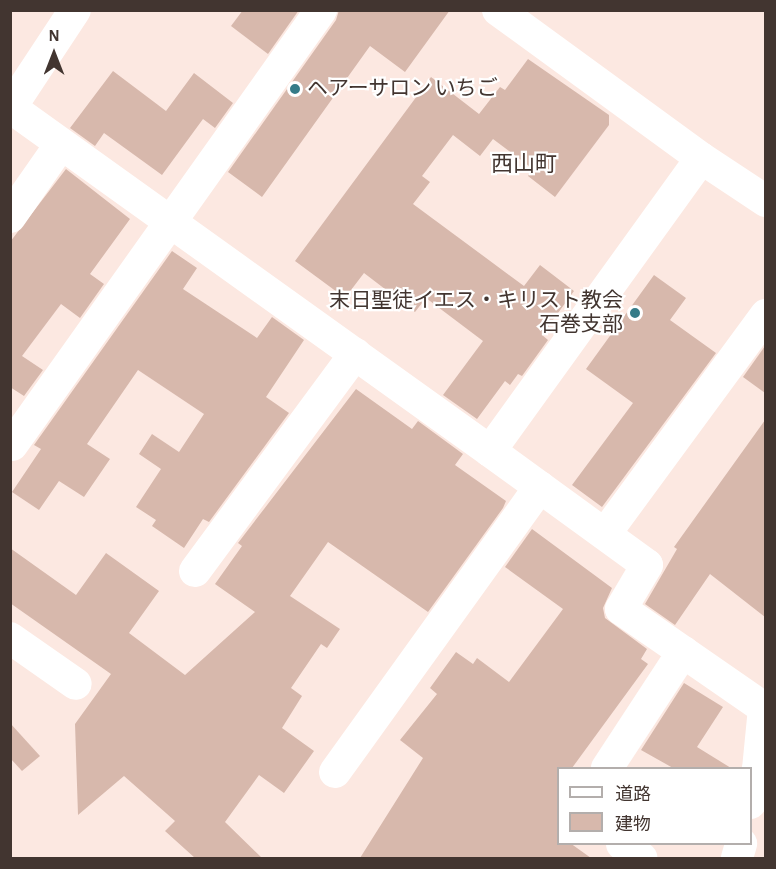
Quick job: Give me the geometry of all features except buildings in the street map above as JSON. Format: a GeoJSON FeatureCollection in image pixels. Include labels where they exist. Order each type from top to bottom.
{"type":"FeatureCollection","features":[{"type":"Feature","properties":{"kind":"street"},"geometry":{"type":"LineString","coordinates":[[75,10],[10,107],[647,565],[621,609],[764,708],[758,769],[752,794]]}},
{"type":"Feature","properties":{"kind":"street"},"geometry":{"type":"LineString","coordinates":[[12,445],[321,10]]}},
{"type":"Feature","properties":{"kind":"street"},"geometry":{"type":"LineString","coordinates":[[498,10],[700,158],[765,201]]}},
{"type":"Feature","properties":{"kind":"street"},"geometry":{"type":"LineString","coordinates":[[10,217],[61,144]]}},
{"type":"Feature","properties":{"kind":"street"},"geometry":{"type":"LineString","coordinates":[[490,451],[700,158]]}},
{"type":"Feature","properties":{"kind":"street"},"geometry":{"type":"LineString","coordinates":[[605,534],[765,315]]}},
{"type":"Feature","properties":{"kind":"street"},"geometry":{"type":"LineString","coordinates":[[195,571],[355,354]]}},
{"type":"Feature","properties":{"kind":"street"},"geometry":{"type":"LineString","coordinates":[[335,772],[540,487]]}},
{"type":"Feature","properties":{"kind":"street"},"geometry":{"type":"LineString","coordinates":[[10,638],[76,684]]}},
{"type":"Feature","properties":{"kind":"street"},"geometry":{"type":"LineString","coordinates":[[608,767],[683,652]]}},
{"type":"Feature","properties":{"kind":"street"},"geometry":{"type":"LineString","coordinates":[[625,845],[641,858]]}},
{"type":"Feature","properties":{"kind":"place","name":"ヘアーサロン いちご"},"geometry":{"type":"Point","coordinates":[295,89]}},
{"type":"Feature","properties":{"kind":"place","name":"末日聖徒イエス・キリスト教会 石巻支部"},"geometry":{"type":"Point","coordinates":[635,313]}},
{"type":"Feature","properties":{"kind":"district","name":"西山町"},"geometry":{"type":"Point","coordinates":[524,165]}}]}
